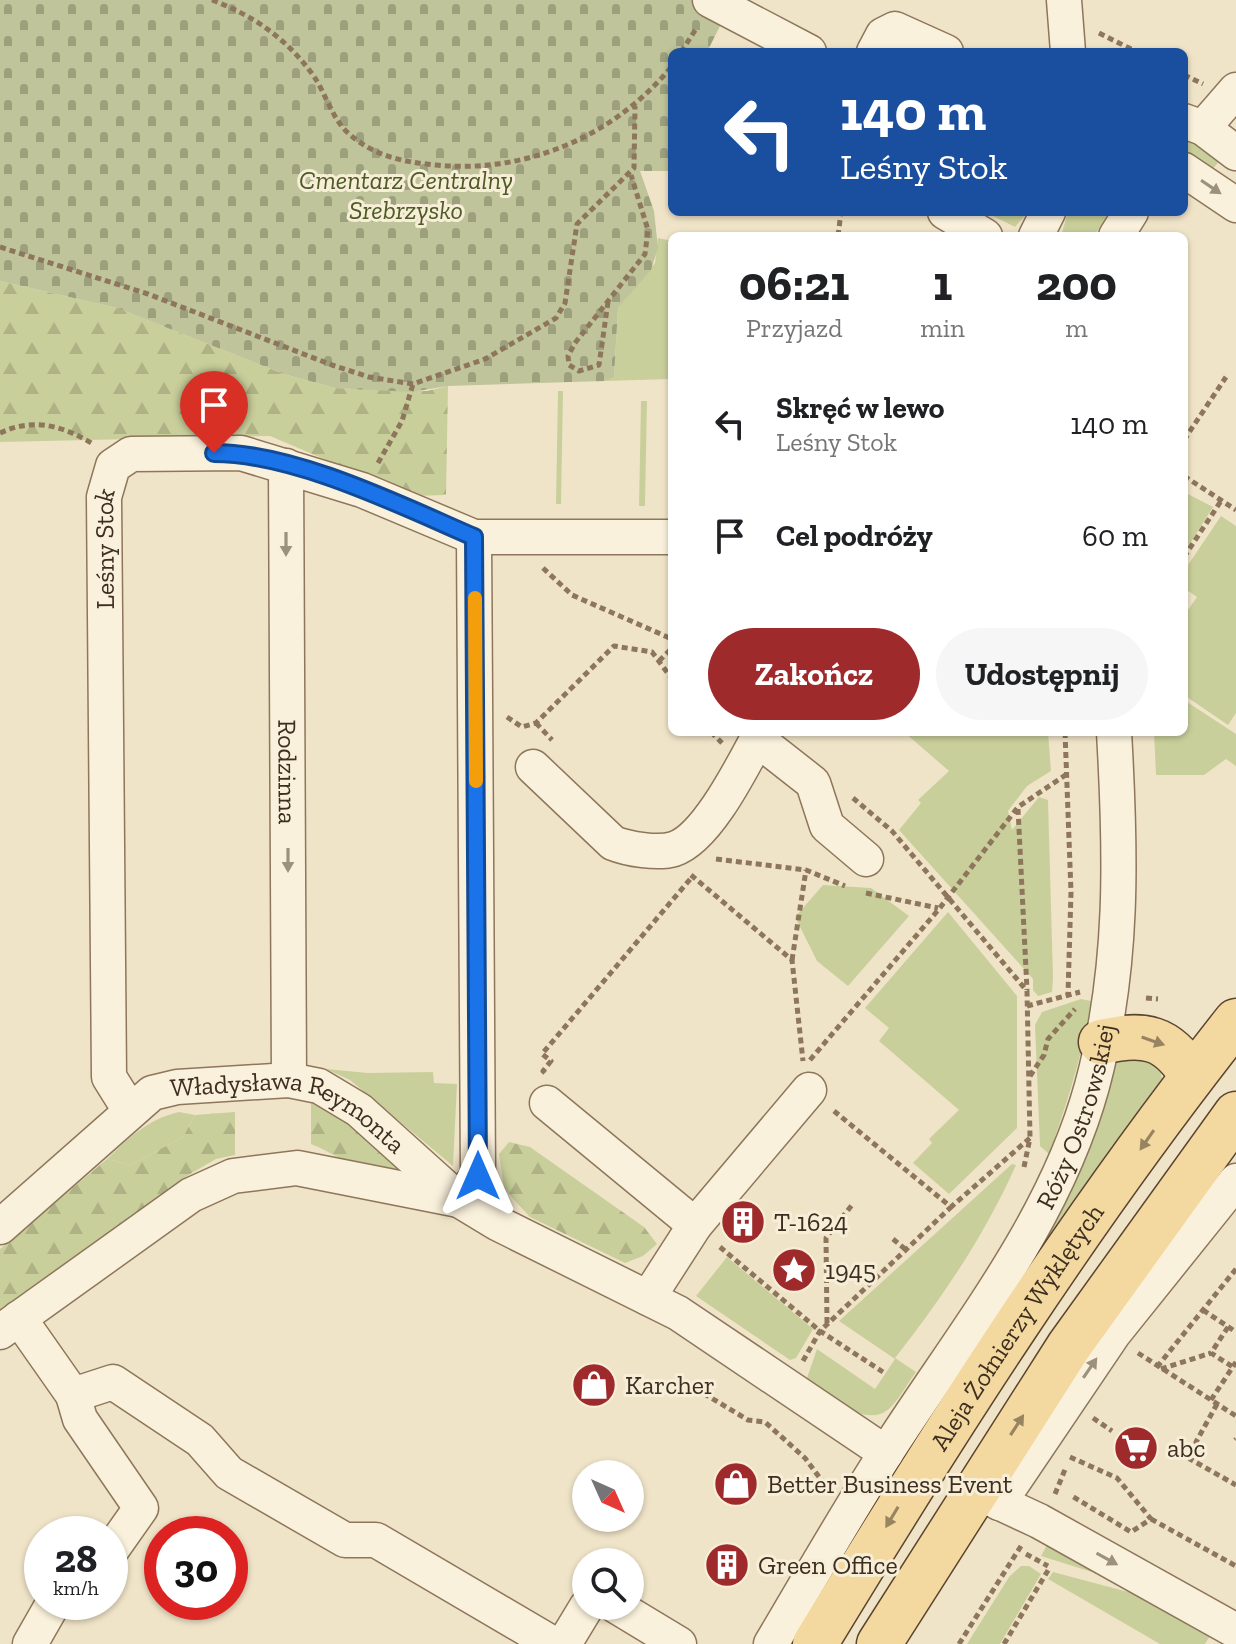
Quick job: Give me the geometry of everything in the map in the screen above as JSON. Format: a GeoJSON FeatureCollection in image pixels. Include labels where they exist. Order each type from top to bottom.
{"type":"FeatureCollection","features":[{"type":"Feature","properties":{"kind":"main road","name":"Aleja Żołnierzy Wyklętych"},"geometry":{"type":"LineString","coordinates":[[815,1644],[952,1418],[1192,1076],[1236,1021]]}},
{"type":"Feature","properties":{"kind":"main road"},"geometry":{"type":"LineString","coordinates":[[1101,1042],[1130,1035],[1151,1038],[1182,1059],[1192,1076]]}},
{"type":"Feature","properties":{"kind":"main road","name":"Aleja Żołnierzy Wyklętych"},"geometry":{"type":"LineString","coordinates":[[879,1644],[987,1496],[1069,1346],[1236,1114]]}},
{"type":"Feature","properties":{"kind":"street"},"geometry":{"type":"LineString","coordinates":[[1064,0],[1068,48]]}},
{"type":"Feature","properties":{"kind":"street"},"geometry":{"type":"LineString","coordinates":[[706,9],[799,48]]}},
{"type":"Feature","properties":{"kind":"street"},"geometry":{"type":"LineString","coordinates":[[876,48],[883,35],[895,29],[937,48]]}},
{"type":"Feature","properties":{"kind":"street"},"geometry":{"type":"LineString","coordinates":[[1236,90],[1194,124],[1236,153]]}},
{"type":"Feature","properties":{"kind":"street"},"geometry":{"type":"LineString","coordinates":[[1188,173],[1236,205]]}},
{"type":"Feature","properties":{"kind":"street"},"geometry":{"type":"LineString","coordinates":[[952,216],[978,232]]}},
{"type":"Feature","properties":{"kind":"street","name":"Leśny Stok"},"geometry":{"type":"LineString","coordinates":[[129,1109],[109,1077],[104,497],[113,466],[131,454],[241,453],[362,490],[474,537],[668,537]]}},
{"type":"Feature","properties":{"kind":"street","name":"Rodzinna"},"geometry":{"type":"LineString","coordinates":[[286,466],[289,1080]]}},
{"type":"Feature","properties":{"kind":"street"},"geometry":{"type":"LineString","coordinates":[[459,1200],[478,1176],[474,537]]}},
{"type":"Feature","properties":{"kind":"street","name":"Róży Ostrowskiej"},"geometry":{"type":"LineString","coordinates":[[771,1644],[886,1453],[1007,1273],[1035,1225],[1075,1132],[1091,1087],[1112,994],[1121,900],[1114,736]]}},
{"type":"Feature","properties":{"kind":"street"},"geometry":{"type":"LineString","coordinates":[[533,767],[613,843],[623,848],[673,850],[689,855],[744,740],[813,783],[827,826],[866,859]]}},
{"type":"Feature","properties":{"kind":"street","name":"Władysława Reymonta"},"geometry":{"type":"LineString","coordinates":[[0,1227],[129,1109],[152,1093],[177,1087],[289,1080],[319,1086],[359,1110],[459,1200],[497,1223],[678,1313],[886,1453]]}},
{"type":"Feature","properties":{"kind":"street"},"geometry":{"type":"LineString","coordinates":[[648,1298],[695,1225],[809,1090]]}},
{"type":"Feature","properties":{"kind":"street"},"geometry":{"type":"LineString","coordinates":[[547,1103],[695,1225]]}},
{"type":"Feature","properties":{"kind":"street","name":"Władysława Reymonta"},"geometry":{"type":"LineString","coordinates":[[9,1325],[191,1195],[233,1176],[297,1168],[459,1200]]}},
{"type":"Feature","properties":{"kind":"street"},"geometry":{"type":"LineString","coordinates":[[1236,1181],[987,1496],[1236,1631]]}},
{"type":"Feature","properties":{"kind":"street"},"geometry":{"type":"LineString","coordinates":[[9,1325],[73,1395],[80,1419],[141,1508],[128,1526]]}},
{"type":"Feature","properties":{"kind":"street"},"geometry":{"type":"LineString","coordinates":[[73,1395],[113,1382],[200,1440],[229,1473],[345,1540],[376,1540],[553,1644]]}},
{"type":"Feature","properties":{"kind":"street"},"geometry":{"type":"LineString","coordinates":[[30,1644],[44,1620]]}},
{"type":"Feature","properties":{"kind":"street"},"geometry":{"type":"LineString","coordinates":[[564,1644],[579,1620]]}},
{"type":"Feature","properties":{"kind":"street"},"geometry":{"type":"LineString","coordinates":[[639,1620],[679,1644]]}},
{"type":"Feature","properties":{"kind":"path"},"geometry":{"type":"LineString","coordinates":[[212,0],[239,10],[275,31],[313,75],[345,131],[376,153],[404,162],[472,168],[515,162],[568,145],[613,122],[635,106],[668,70]]}},
{"type":"Feature","properties":{"kind":"path"},"geometry":{"type":"LineString","coordinates":[[683,48],[706,9]]}},
{"type":"Feature","properties":{"kind":"path"},"geometry":{"type":"LineString","coordinates":[[0,247],[148,294],[332,365],[369,377],[413,384],[485,359],[556,318],[565,303],[577,224],[600,198],[631,174],[634,168],[635,106]]}},
{"type":"Feature","properties":{"kind":"path"},"geometry":{"type":"LineString","coordinates":[[608,302],[599,365],[579,371],[569,365],[568,356],[608,302],[645,254],[648,230],[631,174]]}},
{"type":"Feature","properties":{"kind":"path"},"geometry":{"type":"LineString","coordinates":[[1188,434],[1226,377]]}},
{"type":"Feature","properties":{"kind":"path"},"geometry":{"type":"LineString","coordinates":[[362,490],[402,421],[413,384]]}},
{"type":"Feature","properties":{"kind":"path"},"geometry":{"type":"LineString","coordinates":[[0,433],[27,425],[64,427],[94,444],[113,466]]}},
{"type":"Feature","properties":{"kind":"path"},"geometry":{"type":"LineString","coordinates":[[1188,479],[1236,510]]}},
{"type":"Feature","properties":{"kind":"path"},"geometry":{"type":"LineString","coordinates":[[1188,551],[1221,501]]}},
{"type":"Feature","properties":{"kind":"path"},"geometry":{"type":"LineString","coordinates":[[539,560],[552,578],[572,595],[668,637]]}},
{"type":"Feature","properties":{"kind":"path"},"geometry":{"type":"LineString","coordinates":[[545,732],[536,723],[614,646],[652,652],[668,673]]}},
{"type":"Feature","properties":{"kind":"path"},"geometry":{"type":"LineString","coordinates":[[659,661],[668,652]]}},
{"type":"Feature","properties":{"kind":"path"},"geometry":{"type":"LineString","coordinates":[[715,736],[720,742]]}},
{"type":"Feature","properties":{"kind":"path"},"geometry":{"type":"LineString","coordinates":[[1065,736],[1071,892],[1068,994]]}},
{"type":"Feature","properties":{"kind":"path"},"geometry":{"type":"LineString","coordinates":[[806,870],[796,955],[792,960],[801,1059],[805,1065],[939,909],[1018,807],[1067,774]]}},
{"type":"Feature","properties":{"kind":"path"},"geometry":{"type":"LineString","coordinates":[[1018,807],[1030,1138],[1023,1172]]}},
{"type":"Feature","properties":{"kind":"path"},"geometry":{"type":"LineString","coordinates":[[892,831],[1027,991]]}},
{"type":"Feature","properties":{"kind":"path"},"geometry":{"type":"LineString","coordinates":[[792,960],[693,876],[689,855],[720,862],[757,862],[806,870],[859,891],[939,909]]}},
{"type":"Feature","properties":{"kind":"path"},"geometry":{"type":"LineString","coordinates":[[547,1059],[542,1054],[693,876]]}},
{"type":"Feature","properties":{"kind":"path"},"geometry":{"type":"LineString","coordinates":[[1027,1006],[1084,992]]}},
{"type":"Feature","properties":{"kind":"path"},"geometry":{"type":"LineString","coordinates":[[1029,1078],[1044,1055],[1048,1039],[1085,1001]]}},
{"type":"Feature","properties":{"kind":"path"},"geometry":{"type":"LineString","coordinates":[[809,1090],[951,1207]]}},
{"type":"Feature","properties":{"kind":"path"},"geometry":{"type":"LineString","coordinates":[[798,1370],[827,1324],[905,1249],[1030,1138]]}},
{"type":"Feature","properties":{"kind":"path"},"geometry":{"type":"LineString","coordinates":[[827,1324],[826,1238],[852,1205]]}},
{"type":"Feature","properties":{"kind":"path"},"geometry":{"type":"LineString","coordinates":[[695,1225],[820,1331],[883,1372]]}},
{"type":"Feature","properties":{"kind":"path"},"geometry":{"type":"LineString","coordinates":[[893,1239],[905,1249]]}},
{"type":"Feature","properties":{"kind":"path"},"geometry":{"type":"LineString","coordinates":[[1159,1368],[1236,1269]]}},
{"type":"Feature","properties":{"kind":"path"},"geometry":{"type":"LineString","coordinates":[[1203,1310],[1236,1332]]}},
{"type":"Feature","properties":{"kind":"path"},"geometry":{"type":"LineString","coordinates":[[1159,1368],[1211,1353],[1228,1327]]}},
{"type":"Feature","properties":{"kind":"path"},"geometry":{"type":"LineString","coordinates":[[1137,1353],[1236,1416]]}},
{"type":"Feature","properties":{"kind":"path"},"geometry":{"type":"LineString","coordinates":[[1211,1353],[1234,1364],[1211,1400]]}},
{"type":"Feature","properties":{"kind":"path"},"geometry":{"type":"LineString","coordinates":[[678,1378],[748,1420],[765,1422],[805,1458],[825,1485],[821,1497]]}},
{"type":"Feature","properties":{"kind":"path"},"geometry":{"type":"LineString","coordinates":[[1217,1404],[1190,1459],[1236,1485]]}},
{"type":"Feature","properties":{"kind":"path"},"geometry":{"type":"LineString","coordinates":[[1092,1417],[1112,1431]]}},
{"type":"Feature","properties":{"kind":"path"},"geometry":{"type":"LineString","coordinates":[[1069,1456],[1117,1478],[1151,1519],[1236,1566]]}},
{"type":"Feature","properties":{"kind":"path"},"geometry":{"type":"LineString","coordinates":[[1072,1496],[1131,1532],[1151,1519]]}},
{"type":"Feature","properties":{"kind":"path"},"geometry":{"type":"LineString","coordinates":[[959,1644],[1026,1540]]}},
{"type":"Feature","properties":{"kind":"path"},"geometry":{"type":"LineString","coordinates":[[1004,1644],[1050,1567]]}},
{"type":"Feature","properties":{"kind":"green space","name":"Cmentarz Centralny Srebrzysko"},"geometry":{"type":"Polygon","coordinates":[[[0,0],[733,0],[709,48],[668,48],[668,171],[640,171],[654,211],[658,248],[651,270],[618,308],[614,377],[604,381],[448,386],[411,392],[335,388],[284,374],[117,308],[0,281],[0,0]]]}},
{"type":"Feature","properties":{"kind":"green space"},"geometry":{"type":"Polygon","coordinates":[[[1188,140],[1220,160],[1212,170],[1188,152],[1188,140]]]}},
{"type":"Feature","properties":{"kind":"green space"},"geometry":{"type":"Polygon","coordinates":[[[993,216],[1025,216],[1015,227],[993,216]]]}},
{"type":"Feature","properties":{"kind":"green space"},"geometry":{"type":"Polygon","coordinates":[[[1067,216],[1106,216],[1096,232],[1062,232],[1067,216]]]}},
{"type":"Feature","properties":{"kind":"green space"},"geometry":{"type":"Polygon","coordinates":[[[658,238],[668,240],[668,379],[604,381],[614,376],[618,308],[655,263],[658,238]]]}},
{"type":"Feature","properties":{"kind":"green space"},"geometry":{"type":"Polygon","coordinates":[[[0,281],[117,308],[284,374],[335,388],[427,391],[448,386],[446,495],[411,496],[270,436],[0,442],[0,281]]]}},
{"type":"Feature","properties":{"kind":"green space"},"geometry":{"type":"Polygon","coordinates":[[[558,391],[563,391],[561,504],[556,504],[558,391]]]}},
{"type":"Feature","properties":{"kind":"green space"},"geometry":{"type":"Polygon","coordinates":[[[641,401],[647,401],[645,506],[639,506],[641,401]]]}},
{"type":"Feature","properties":{"kind":"green space"},"geometry":{"type":"Polygon","coordinates":[[[1188,494],[1213,507],[1188,547],[1188,494]]]}},
{"type":"Feature","properties":{"kind":"green space"},"geometry":{"type":"Polygon","coordinates":[[[1221,516],[1236,526],[1236,713],[1228,725],[1188,698],[1188,610],[1197,597],[1188,591],[1188,565],[1221,516]]]}},
{"type":"Feature","properties":{"kind":"green space"},"geometry":{"type":"Polygon","coordinates":[[[1188,703],[1236,734],[1236,766],[1226,759],[1204,775],[1156,775],[1154,736],[1188,736],[1188,703]]]}},
{"type":"Feature","properties":{"kind":"green space"},"geometry":{"type":"Polygon","coordinates":[[[909,736],[1048,736],[1051,771],[1027,786],[1008,811],[1012,830],[1039,797],[1048,800],[1052,992],[1038,996],[1033,990],[1033,979],[899,830],[921,803],[918,800],[949,771],[909,736]]]}},
{"type":"Feature","properties":{"kind":"green space"},"geometry":{"type":"Polygon","coordinates":[[[823,885],[871,888],[909,916],[848,986],[817,961],[795,917],[823,885]]]}},
{"type":"Feature","properties":{"kind":"green space"},"geometry":{"type":"Polygon","coordinates":[[[948,912],[1017,996],[1017,1128],[949,1194],[913,1163],[932,1143],[929,1139],[959,1110],[879,1041],[889,1028],[865,1008],[948,912]]]}},
{"type":"Feature","properties":{"kind":"green space"},"geometry":{"type":"Polygon","coordinates":[[[1081,999],[1091,1001],[1088,1021],[1074,1078],[1049,1154],[1040,1146],[1035,1025],[1042,1012],[1081,999]]]}},
{"type":"Feature","properties":{"kind":"green space"},"geometry":{"type":"Polygon","coordinates":[[[1146,1054],[1161,1071],[1162,1082],[1040,1258],[1035,1256],[1113,1068],[1120,1058],[1146,1054]]]}},
{"type":"Feature","properties":{"kind":"green space"},"geometry":{"type":"Polygon","coordinates":[[[326,1069],[368,1073],[433,1072],[434,1083],[457,1084],[453,1166],[350,1080],[326,1069]]]}},
{"type":"Feature","properties":{"kind":"green space"},"geometry":{"type":"Polygon","coordinates":[[[311,1103],[344,1117],[404,1170],[379,1173],[368,1170],[311,1144],[311,1103]]]}},
{"type":"Feature","properties":{"kind":"green space"},"geometry":{"type":"Polygon","coordinates":[[[179,1112],[195,1115],[183,1137],[130,1165],[107,1159],[149,1124],[179,1112]]]}},
{"type":"Feature","properties":{"kind":"green space"},"geometry":{"type":"Polygon","coordinates":[[[235,1112],[235,1155],[216,1159],[190,1174],[0,1316],[0,1249],[107,1159],[130,1165],[183,1137],[195,1115],[235,1112]]]}},
{"type":"Feature","properties":{"kind":"green space"},"geometry":{"type":"Polygon","coordinates":[[[509,1142],[530,1147],[644,1227],[657,1244],[643,1256],[625,1263],[530,1217],[504,1189],[499,1154],[509,1142]]]}},
{"type":"Feature","properties":{"kind":"green space"},"geometry":{"type":"Polygon","coordinates":[[[1012,1164],[1016,1165],[1004,1191],[976,1241],[946,1289],[895,1358],[916,1372],[890,1408],[880,1414],[858,1413],[806,1381],[817,1349],[875,1389],[895,1359],[839,1321],[1012,1164]]]}},
{"type":"Feature","properties":{"kind":"green space"},"geometry":{"type":"Polygon","coordinates":[[[727,1257],[813,1329],[796,1358],[790,1360],[696,1296],[727,1257]]]}},
{"type":"Feature","properties":{"kind":"green space"},"geometry":{"type":"Polygon","coordinates":[[[1048,1543],[1114,1579],[1041,1556],[1048,1543]]]}},
{"type":"Feature","properties":{"kind":"green space"},"geometry":{"type":"Polygon","coordinates":[[[1021,1566],[1029,1566],[1041,1574],[1000,1644],[967,1644],[1009,1577],[1021,1566]]]}},
{"type":"Feature","properties":{"kind":"green space"},"geometry":{"type":"Polygon","coordinates":[[[1053,1572],[1132,1593],[1210,1636],[1205,1644],[1160,1644],[1048,1579],[1053,1572]]]}},
{"type":"Feature","properties":{"kind":"slow traffic"},"geometry":{"type":"LineString","coordinates":[[475,598],[476,781]]}},
{"type":"Feature","properties":{"kind":"place","name":"T-1624"},"geometry":{"type":"Point","coordinates":[743,1222]}},
{"type":"Feature","properties":{"kind":"place","name":"1945"},"geometry":{"type":"Point","coordinates":[794,1270]}},
{"type":"Feature","properties":{"kind":"place","name":"Karcher"},"geometry":{"type":"Point","coordinates":[594,1385]}},
{"type":"Feature","properties":{"kind":"place","name":"abc"},"geometry":{"type":"Point","coordinates":[1136,1448]}},
{"type":"Feature","properties":{"kind":"place","name":"Better Business Event"},"geometry":{"type":"Point","coordinates":[736,1484]}},
{"type":"Feature","properties":{"kind":"place","name":"Green Office"},"geometry":{"type":"Point","coordinates":[727,1565]}},
{"type":"Feature","properties":{"kind":"route"},"geometry":{"type":"LineString","coordinates":[[214,453],[241,453],[362,490],[474,537],[478,1176]]}}]}
